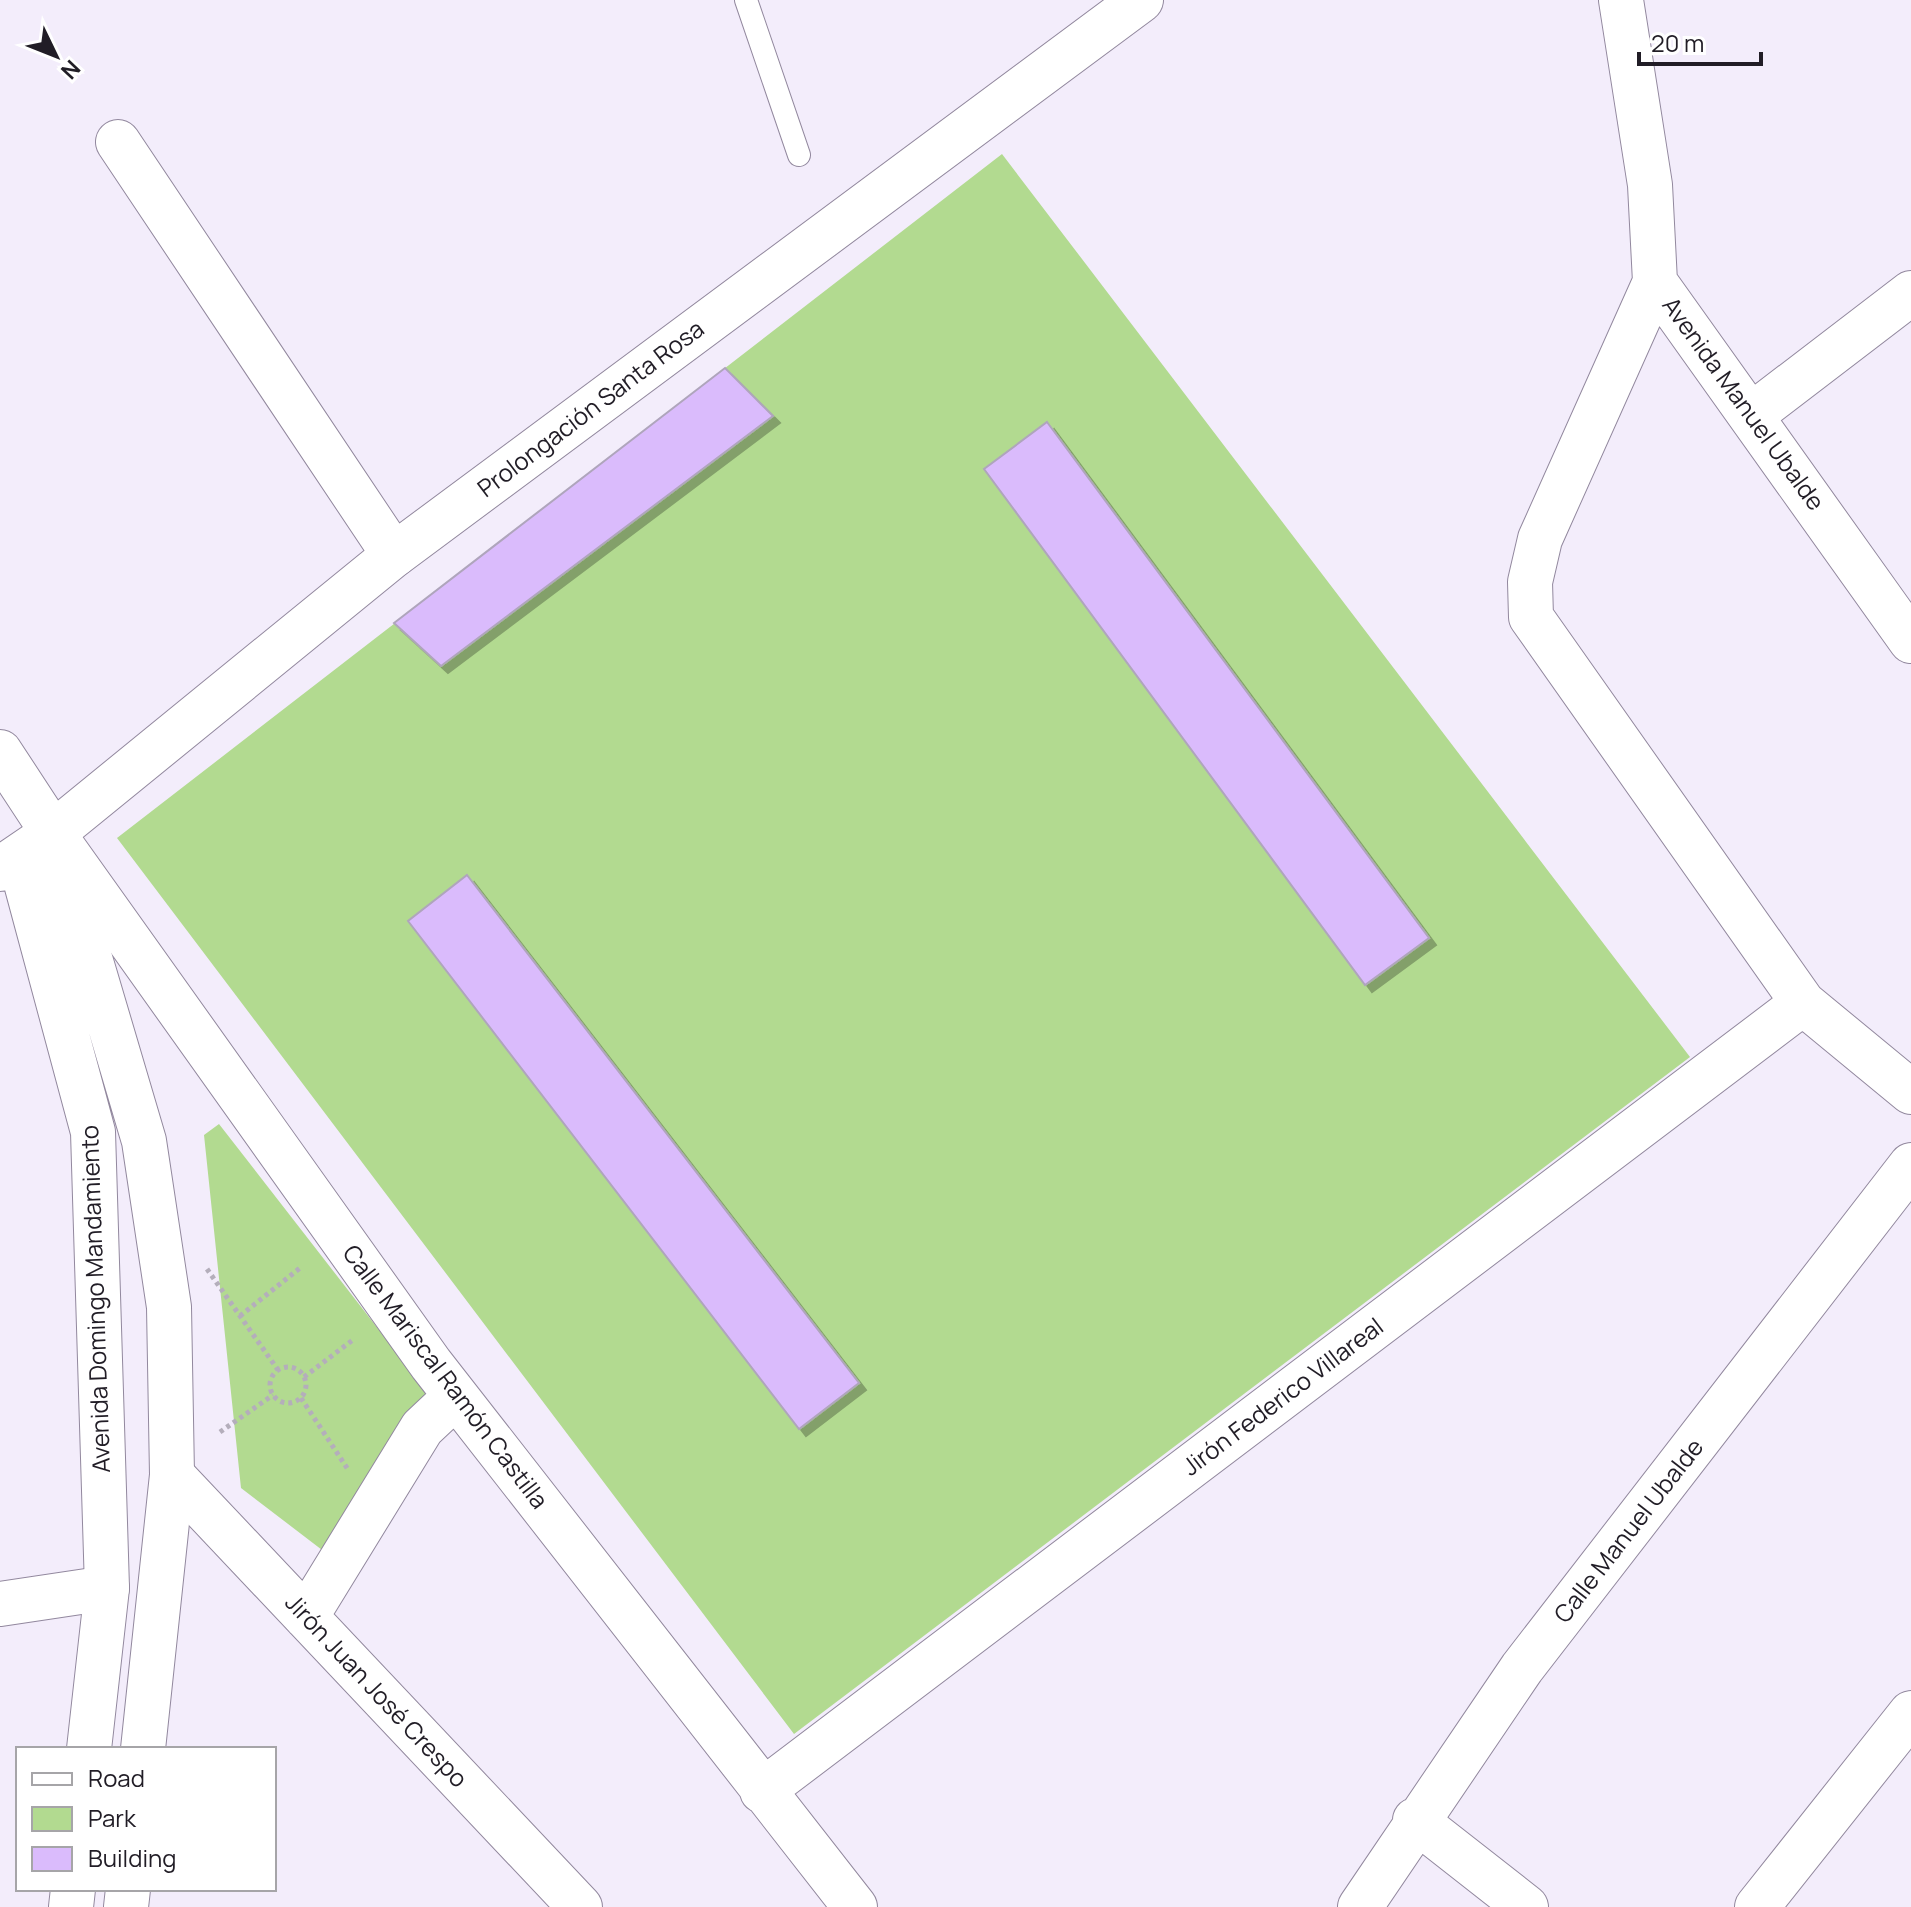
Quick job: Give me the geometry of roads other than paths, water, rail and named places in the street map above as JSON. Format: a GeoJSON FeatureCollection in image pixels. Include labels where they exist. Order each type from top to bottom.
{"type":"FeatureCollection","features":[{"type":"Feature","properties":{"kind":"street","name":"Prolongación Santa Rosa"},"geometry":{"type":"LineString","coordinates":[[24,853],[394,555],[1141,0]]}},
{"type":"Feature","properties":{"kind":"street","name":"Avenida Manuel Ubalde"},"geometry":{"type":"LineString","coordinates":[[1621,0],[1650,185],[1655,282],[1753,414],[1911,641]]}},
{"type":"Feature","properties":{"kind":"street"},"geometry":{"type":"LineString","coordinates":[[118,142],[394,555]]}},
{"type":"Feature","properties":{"kind":"street"},"geometry":{"type":"LineString","coordinates":[[1655,282],[1540,539],[1530,582],[1531,617],[1803,1003],[1911,1092]]}},
{"type":"Feature","properties":{"kind":"street"},"geometry":{"type":"LineString","coordinates":[[1753,414],[1911,293]]}},
{"type":"Feature","properties":{"kind":"street"},"geometry":{"type":"LineString","coordinates":[[0,752],[24,853]]}},
{"type":"Feature","properties":{"kind":"street","name":"Calle Mariscal Ramón Castilla"},"geometry":{"type":"LineString","coordinates":[[24,853],[456,1396],[855,1907]]}},
{"type":"Feature","properties":{"kind":"street","name":"Avenida Domingo Mandamiento"},"geometry":{"type":"LineString","coordinates":[[24,853],[144,1141],[169,1307],[172,1475],[143,1747]]}},
{"type":"Feature","properties":{"kind":"street","name":"Avenida Domingo Mandamiento"},"geometry":{"type":"LineString","coordinates":[[24,853],[93,1132],[107,1588],[89,1747]]}},
{"type":"Feature","properties":{"kind":"street","name":"Jirón Federico Villareal"},"geometry":{"type":"LineString","coordinates":[[762,1791],[1803,1003]]}},
{"type":"Feature","properties":{"kind":"street","name":"Calle Manuel Ubalde"},"geometry":{"type":"LineString","coordinates":[[1360,1907],[1415,1820],[1522,1668],[1911,1165]]}},
{"type":"Feature","properties":{"kind":"street"},"geometry":{"type":"LineString","coordinates":[[306,1617],[422,1428],[456,1396]]}},
{"type":"Feature","properties":{"kind":"street","name":"Jirón Juan José Crespo"},"geometry":{"type":"LineString","coordinates":[[172,1475],[580,1907]]}},
{"type":"Feature","properties":{"kind":"street"},"geometry":{"type":"LineString","coordinates":[[0,1604],[107,1588]]}},
{"type":"Feature","properties":{"kind":"street"},"geometry":{"type":"LineString","coordinates":[[1757,1907],[1911,1713]]}},
{"type":"Feature","properties":{"kind":"street"},"geometry":{"type":"LineString","coordinates":[[1415,1820],[1526,1907]]}},
{"type":"Feature","properties":{"kind":"lane"},"geometry":{"type":"LineString","coordinates":[[746,0],[799,155]]}}]}
